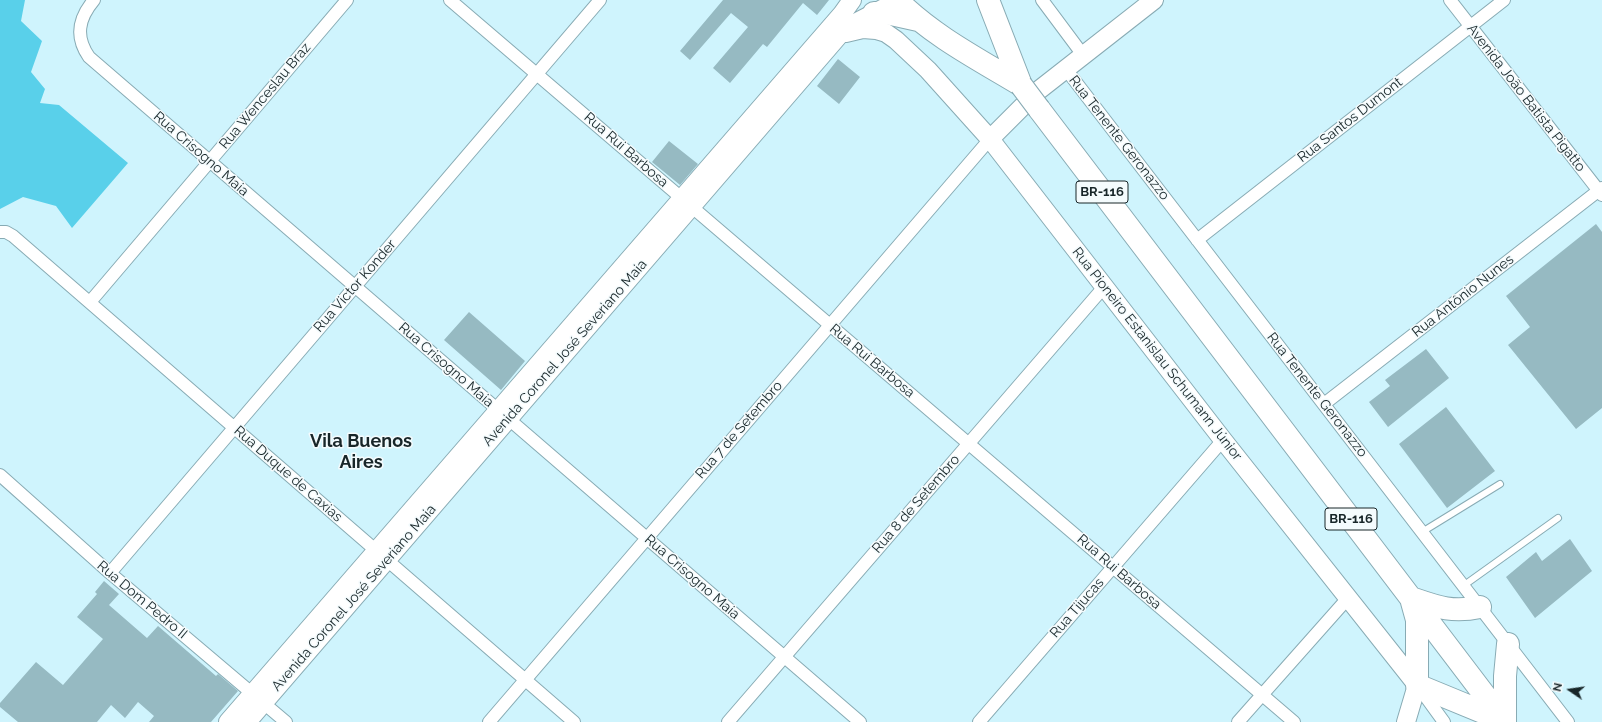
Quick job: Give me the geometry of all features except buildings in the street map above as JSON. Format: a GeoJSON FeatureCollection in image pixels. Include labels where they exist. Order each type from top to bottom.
{"type":"FeatureCollection","features":[{"type":"Feature","properties":{"kind":"highway","name":"BR-116"},"geometry":{"type":"LineString","coordinates":[[898,0],[918,20],[944,39],[1021,86]]}},
{"type":"Feature","properties":{"kind":"highway","name":"BR-116"},"geometry":{"type":"LineString","coordinates":[[988,0],[1021,86],[1505,722]]}},
{"type":"Feature","properties":{"kind":"highway"},"geometry":{"type":"LineString","coordinates":[[874,13],[891,14],[918,20]]}},
{"type":"Feature","properties":{"kind":"highway"},"geometry":{"type":"LineString","coordinates":[[1411,598],[1439,609],[1462,611],[1480,607]]}},
{"type":"Feature","properties":{"kind":"highway"},"geometry":{"type":"LineString","coordinates":[[1411,598],[1417,620],[1417,685],[1505,722],[1505,676],[1508,644]]}},
{"type":"Feature","properties":{"kind":"main road","name":"Avenida Coronel José Severiano Maia"},"geometry":{"type":"LineString","coordinates":[[687,202],[852,0]]}},
{"type":"Feature","properties":{"kind":"main road","name":"Avenida Coronel José Severiano Maia"},"geometry":{"type":"LineString","coordinates":[[228,722],[258,699],[687,202],[841,33],[846,28],[898,0]]}},
{"type":"Feature","properties":{"kind":"main road"},"geometry":{"type":"LineString","coordinates":[[990,139],[1039,90],[1065,68],[1154,0]]}},
{"type":"Feature","properties":{"kind":"main road","name":"Rua Pioneiro Estanislau Schumann Júnior"},"geometry":{"type":"LineString","coordinates":[[841,33],[863,29],[876,30],[886,33],[911,53],[928,70],[990,139],[1223,440],[1417,685]]}},
{"type":"Feature","properties":{"kind":"main road"},"geometry":{"type":"LineString","coordinates":[[1406,722],[1417,685]]}},
{"type":"Feature","properties":{"kind":"main road","name":"Avenida Coronel José Severiano Maia"},"geometry":{"type":"LineString","coordinates":[[247,722],[258,699]]}},
{"type":"Feature","properties":{"kind":"street","name":"Rua Crisogno Maia"},"geometry":{"type":"LineString","coordinates":[[94,0],[82,19],[80,34],[82,46],[89,57],[860,722]]}},
{"type":"Feature","properties":{"kind":"street","name":"Rua Wenceslau Braz"},"geometry":{"type":"LineString","coordinates":[[90,302],[347,0]]}},
{"type":"Feature","properties":{"kind":"street","name":"Rua Rui Barbosa"},"geometry":{"type":"LineString","coordinates":[[450,0],[1294,722]]}},
{"type":"Feature","properties":{"kind":"street","name":"Rua Victor Konder"},"geometry":{"type":"LineString","coordinates":[[110,573],[600,0]]}},
{"type":"Feature","properties":{"kind":"street"},"geometry":{"type":"LineString","coordinates":[[1042,0],[1083,55]]}},
{"type":"Feature","properties":{"kind":"street","name":"Avenida João Batista Pigatto"},"geometry":{"type":"LineString","coordinates":[[1450,0],[1601,192]]}},
{"type":"Feature","properties":{"kind":"street","name":"Rua Santos Dumont"},"geometry":{"type":"LineString","coordinates":[[1197,240],[1504,0]]}},
{"type":"Feature","properties":{"kind":"street","name":"Rua Tenente Geronazzo"},"geometry":{"type":"LineString","coordinates":[[1065,68],[1568,722]]}},
{"type":"Feature","properties":{"kind":"street","name":"Rua 7 de Setembro"},"geometry":{"type":"LineString","coordinates":[[489,722],[990,139]]}},
{"type":"Feature","properties":{"kind":"street","name":"Rua Antônio Nunes"},"geometry":{"type":"LineString","coordinates":[[1324,404],[1601,192]]}},
{"type":"Feature","properties":{"kind":"street","name":"Rua Duque de Caxias"},"geometry":{"type":"LineString","coordinates":[[0,232],[6,232],[13,236],[574,722]]}},
{"type":"Feature","properties":{"kind":"street","name":"Rua 8 de Setembro"},"geometry":{"type":"LineString","coordinates":[[728,722],[1104,287]]}},
{"type":"Feature","properties":{"kind":"street","name":"Rua Tijucas"},"geometry":{"type":"LineString","coordinates":[[979,722],[1223,440]]}},
{"type":"Feature","properties":{"kind":"street","name":"Rua Dom Pedro II"},"geometry":{"type":"LineString","coordinates":[[0,475],[110,573],[286,722]]}},
{"type":"Feature","properties":{"kind":"street"},"geometry":{"type":"LineString","coordinates":[[1238,722],[1348,598]]}},
{"type":"Feature","properties":{"kind":"street","name":"Rua Pioneiro Estanislau Schumann Júnior"},"geometry":{"type":"LineString","coordinates":[[1417,685],[1444,722]]}},
{"type":"Feature","properties":{"kind":"lane"},"geometry":{"type":"LineString","coordinates":[[1422,532],[1500,484]]}},
{"type":"Feature","properties":{"kind":"lane"},"geometry":{"type":"LineString","coordinates":[[1463,586],[1558,518]]}},
{"type":"Feature","properties":{"kind":"shaded area"},"geometry":{"type":"Polygon","coordinates":[[[0,0],[25,0],[21,21],[42,41],[31,72],[45,89],[40,103],[59,105],[128,163],[72,228],[56,206],[23,197],[0,209],[0,0]]]}},
{"type":"Feature","properties":{"kind":"district","name":"Vila Buenos Aires"},"geometry":{"type":"Point","coordinates":[361,452]}}]}
